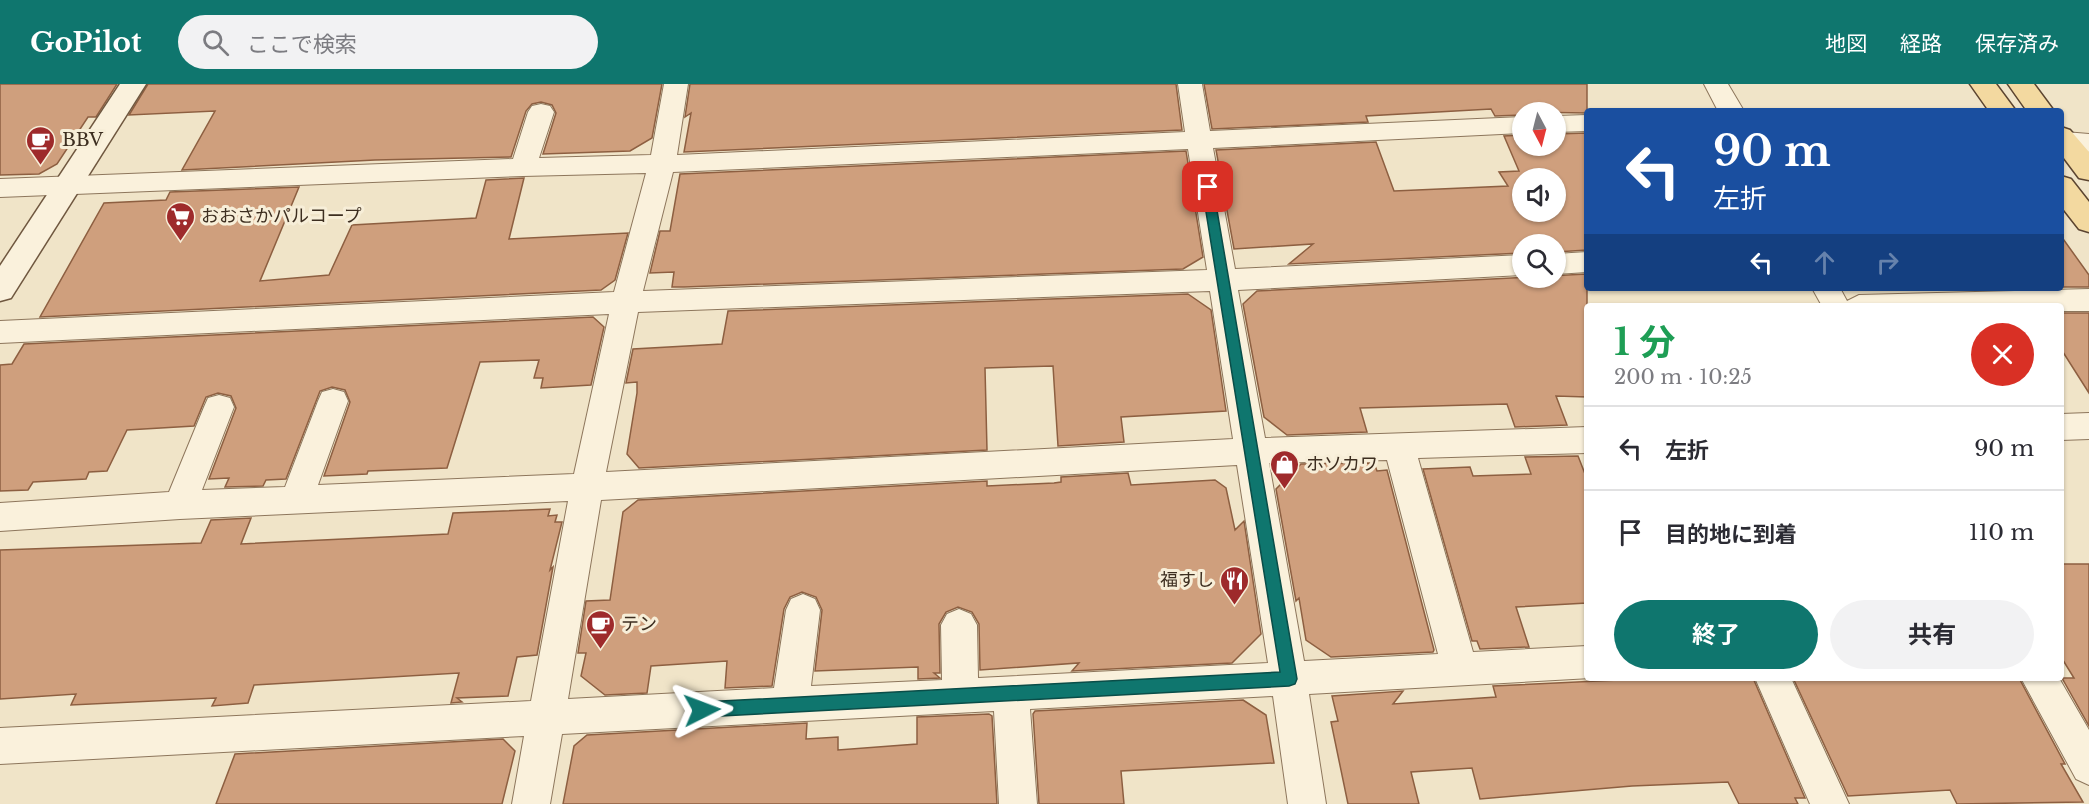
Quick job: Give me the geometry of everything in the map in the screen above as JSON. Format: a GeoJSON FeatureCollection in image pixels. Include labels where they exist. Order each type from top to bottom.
{"type":"FeatureCollection","features":[{"type":"Feature","properties":{"kind":"main road"},"geometry":{"type":"LineString","coordinates":[[1983,84],[2001,108]]}},
{"type":"Feature","properties":{"kind":"main road"},"geometry":{"type":"LineString","coordinates":[[2020,84],[2039,108]]}},
{"type":"Feature","properties":{"kind":"main road"},"geometry":{"type":"LineString","coordinates":[[2072,140],[2089,171]]}},
{"type":"Feature","properties":{"kind":"main road"},"geometry":{"type":"LineString","coordinates":[[2064,190],[2089,222]]}},
{"type":"Feature","properties":{"kind":"street"},"geometry":{"type":"LineString","coordinates":[[0,290],[133,84]]}},
{"type":"Feature","properties":{"kind":"street"},"geometry":{"type":"LineString","coordinates":[[531,804],[587,487],[626,302],[662,164],[676,84]]}},
{"type":"Feature","properties":{"kind":"street"},"geometry":{"type":"LineString","coordinates":[[1190,84],[1252,451],[1307,804]]}},
{"type":"Feature","properties":{"kind":"street"},"geometry":{"type":"LineString","coordinates":[[1716,84],[1729,108]]}},
{"type":"Feature","properties":{"kind":"street"},"geometry":{"type":"LineString","coordinates":[[523,167],[541,112]]}},
{"type":"Feature","properties":{"kind":"street"},"geometry":{"type":"LineString","coordinates":[[1566,124],[1584,123]]}},
{"type":"Feature","properties":{"kind":"street"},"geometry":{"type":"LineString","coordinates":[[0,188],[523,167],[662,164],[1512,125]]}},
{"type":"Feature","properties":{"kind":"street"},"geometry":{"type":"LineString","coordinates":[[1566,263],[1584,262]]}},
{"type":"Feature","properties":{"kind":"street"},"geometry":{"type":"LineString","coordinates":[[0,332],[626,302],[1222,280],[1512,266]]}},
{"type":"Feature","properties":{"kind":"street"},"geometry":{"type":"LineString","coordinates":[[1974,303],[2089,300]]}},
{"type":"Feature","properties":{"kind":"street"},"geometry":{"type":"LineString","coordinates":[[297,499],[333,401]]}},
{"type":"Feature","properties":{"kind":"street"},"geometry":{"type":"LineString","coordinates":[[180,505],[219,407]]}},
{"type":"Feature","properties":{"kind":"street"},"geometry":{"type":"LineString","coordinates":[[2064,427],[2089,426]]}},
{"type":"Feature","properties":{"kind":"street"},"geometry":{"type":"LineString","coordinates":[[0,517],[180,505],[587,487],[1252,451],[1584,440]]}},
{"type":"Feature","properties":{"kind":"street"},"geometry":{"type":"LineString","coordinates":[[1399,446],[1460,670]]}},
{"type":"Feature","properties":{"kind":"street"},"geometry":{"type":"LineString","coordinates":[[790,705],[803,610]]}},
{"type":"Feature","properties":{"kind":"street"},"geometry":{"type":"LineString","coordinates":[[959,625],[960,697]]}},
{"type":"Feature","properties":{"kind":"street"},"geometry":{"type":"LineString","coordinates":[[0,746],[1584,663]]}},
{"type":"Feature","properties":{"kind":"street"},"geometry":{"type":"LineString","coordinates":[[1774,681],[1830,804]]}},
{"type":"Feature","properties":{"kind":"street"},"geometry":{"type":"LineString","coordinates":[[2041,681],[2089,766]]}},
{"type":"Feature","properties":{"kind":"street"},"geometry":{"type":"LineString","coordinates":[[1011,694],[1018,804]]}},
{"type":"Feature","properties":{"kind":"building"},"geometry":{"type":"Polygon","coordinates":[[[0,84],[117,84],[96,117],[88,117],[57,164],[39,174],[0,175],[0,84]]]}},
{"type":"Feature","properties":{"kind":"building"},"geometry":{"type":"Polygon","coordinates":[[[148,84],[662,84],[652,138],[630,151],[543,154],[556,113],[552,105],[541,102],[532,104],[526,111],[511,157],[375,160],[182,170],[215,111],[129,115],[148,84]]]}},
{"type":"Feature","properties":{"kind":"building"},"geometry":{"type":"Polygon","coordinates":[[[690,84],[1176,84],[1182,130],[684,152],[691,113],[685,117],[690,84]]]}},
{"type":"Feature","properties":{"kind":"building"},"geometry":{"type":"Polygon","coordinates":[[[1204,84],[1587,84],[1587,108],[1584,108],[1584,113],[1566,113],[1566,102],[1512,102],[1512,115],[1495,116],[1491,109],[1366,116],[1368,122],[1212,129],[1204,84]]]}},
{"type":"Feature","properties":{"kind":"building"},"geometry":{"type":"Polygon","coordinates":[[[1584,133],[1584,250],[1566,251],[1566,234],[1512,234],[1512,253],[1289,264],[1313,244],[1234,249],[1216,150],[1376,142],[1394,191],[1508,186],[1499,172],[1512,171],[1512,222],[1566,222],[1566,168],[1518,168],[1513,156],[1566,156],[1566,134],[1584,133]]]}},
{"type":"Feature","properties":{"kind":"building"},"geometry":{"type":"Polygon","coordinates":[[[1504,136],[1512,136],[1512,155],[1504,136]]]}},
{"type":"Feature","properties":{"kind":"building"},"geometry":{"type":"Polygon","coordinates":[[[1186,151],[1203,257],[1183,269],[684,287],[672,287],[674,272],[650,273],[660,231],[670,231],[680,174],[1186,151]]]}},
{"type":"Feature","properties":{"kind":"building"},"geometry":{"type":"Polygon","coordinates":[[[524,178],[509,239],[628,233],[615,280],[601,290],[40,317],[104,203],[166,200],[170,192],[299,187],[260,281],[329,275],[352,225],[476,218],[486,180],[524,178]]]}},
{"type":"Feature","properties":{"kind":"building"},"geometry":{"type":"Polygon","coordinates":[[[2064,240],[2089,275],[2089,287],[2064,287],[2064,240]]]}},
{"type":"Feature","properties":{"kind":"building"},"geometry":{"type":"Polygon","coordinates":[[[1584,274],[1587,303],[1584,303],[1584,397],[1556,396],[1567,425],[1515,427],[1507,404],[1360,408],[1367,432],[1287,435],[1264,417],[1243,304],[1257,291],[1512,278],[1512,288],[1566,288],[1566,275],[1584,274]]]}},
{"type":"Feature","properties":{"kind":"building"},"geometry":{"type":"Polygon","coordinates":[[[1188,294],[1211,310],[1226,411],[1121,417],[1124,442],[1058,446],[1053,366],[985,368],[987,450],[639,468],[627,454],[637,393],[637,382],[626,383],[633,349],[722,344],[728,311],[1188,294]]]}},
{"type":"Feature","properties":{"kind":"building"},"geometry":{"type":"Polygon","coordinates":[[[2064,313],[2089,313],[2089,393],[2064,354],[2064,313]]]}},
{"type":"Feature","properties":{"kind":"building"},"geometry":{"type":"Polygon","coordinates":[[[593,317],[604,327],[591,385],[541,388],[543,378],[534,378],[539,360],[480,362],[447,468],[368,471],[367,474],[324,476],[350,402],[345,390],[332,387],[320,391],[286,479],[266,480],[263,486],[225,487],[229,478],[209,479],[236,408],[231,396],[218,393],[206,397],[194,426],[127,430],[107,471],[89,472],[86,479],[33,482],[28,490],[0,491],[0,365],[12,364],[24,344],[593,317]]]}},
{"type":"Feature","properties":{"kind":"building"},"geometry":{"type":"Polygon","coordinates":[[[1578,456],[1584,471],[1584,603],[1516,607],[1529,647],[1480,649],[1477,641],[1472,641],[1423,469],[1470,467],[1473,476],[1531,474],[1525,457],[1578,456]]]}},
{"type":"Feature","properties":{"kind":"building"},"geometry":{"type":"Polygon","coordinates":[[[1374,463],[1377,471],[1387,470],[1434,650],[1433,652],[1331,657],[1306,640],[1299,598],[1296,601],[1276,489],[1301,464],[1374,463]]]}},
{"type":"Feature","properties":{"kind":"building"},"geometry":{"type":"Polygon","coordinates":[[[1128,473],[1131,485],[1215,480],[1226,488],[1235,530],[1244,521],[1261,634],[1232,663],[1072,671],[1079,663],[980,670],[979,624],[972,612],[958,607],[946,612],[939,624],[940,673],[934,673],[940,678],[918,679],[918,667],[815,671],[822,610],[816,597],[802,592],[790,597],[784,609],[772,686],[725,688],[727,661],[651,666],[647,693],[605,695],[581,676],[586,653],[578,653],[586,601],[610,600],[623,512],[638,500],[987,481],[987,486],[1054,483],[1061,482],[1061,477],[1128,473]]]}},
{"type":"Feature","properties":{"kind":"building"},"geometry":{"type":"Polygon","coordinates":[[[550,509],[548,516],[557,515],[555,522],[562,522],[550,570],[553,567],[537,655],[517,657],[508,696],[457,698],[462,702],[451,703],[459,673],[254,685],[248,703],[212,706],[216,698],[71,705],[76,694],[0,699],[0,550],[201,543],[211,520],[251,518],[241,544],[448,534],[453,513],[550,509]]]}},
{"type":"Feature","properties":{"kind":"building"},"geometry":{"type":"Polygon","coordinates":[[[2064,564],[2089,564],[2089,726],[2064,681],[2064,678],[2074,678],[2064,662],[2064,564]]]}},
{"type":"Feature","properties":{"kind":"building"},"geometry":{"type":"Polygon","coordinates":[[[1598,681],[1754,681],[1805,798],[1795,798],[1798,804],[1739,804],[1728,782],[1632,786],[1480,799],[1472,768],[1411,772],[1419,804],[1348,804],[1331,722],[1338,721],[1332,696],[1403,691],[1393,704],[1496,697],[1493,686],[1598,681]]]}},
{"type":"Feature","properties":{"kind":"building"},"geometry":{"type":"Polygon","coordinates":[[[1794,681],[2021,681],[2065,764],[2061,764],[2083,802],[1957,804],[1950,790],[1848,796],[1794,681]]]}},
{"type":"Feature","properties":{"kind":"building"},"geometry":{"type":"Polygon","coordinates":[[[1243,700],[1266,715],[1274,763],[1121,771],[1124,804],[1039,804],[1033,714],[1035,711],[1243,700]]]}},
{"type":"Feature","properties":{"kind":"building"},"geometry":{"type":"Polygon","coordinates":[[[989,714],[992,716],[997,804],[563,804],[574,746],[587,735],[807,723],[806,739],[838,737],[838,750],[917,744],[917,717],[989,714]]]}},
{"type":"Feature","properties":{"kind":"building"},"geometry":{"type":"Polygon","coordinates":[[[503,739],[515,751],[502,804],[216,804],[235,754],[503,739]]]}},
{"type":"Feature","properties":{"kind":"place","name":"BBV"},"geometry":{"type":"Point","coordinates":[41,166]}},
{"type":"Feature","properties":{"kind":"place","name":"おおさかパルコープ"},"geometry":{"type":"Point","coordinates":[180,242]}},
{"type":"Feature","properties":{"kind":"place","name":"ホソカワ"},"geometry":{"type":"Point","coordinates":[1285,490]}},
{"type":"Feature","properties":{"kind":"place","name":"福すし"},"geometry":{"type":"Point","coordinates":[1235,606]}},
{"type":"Feature","properties":{"kind":"place","name":"テン"},"geometry":{"type":"Point","coordinates":[600,650]}},
{"type":"Feature","properties":{"kind":"route"},"geometry":{"type":"LineString","coordinates":[[702,710],[1289,679],[1208,187]]}}]}
